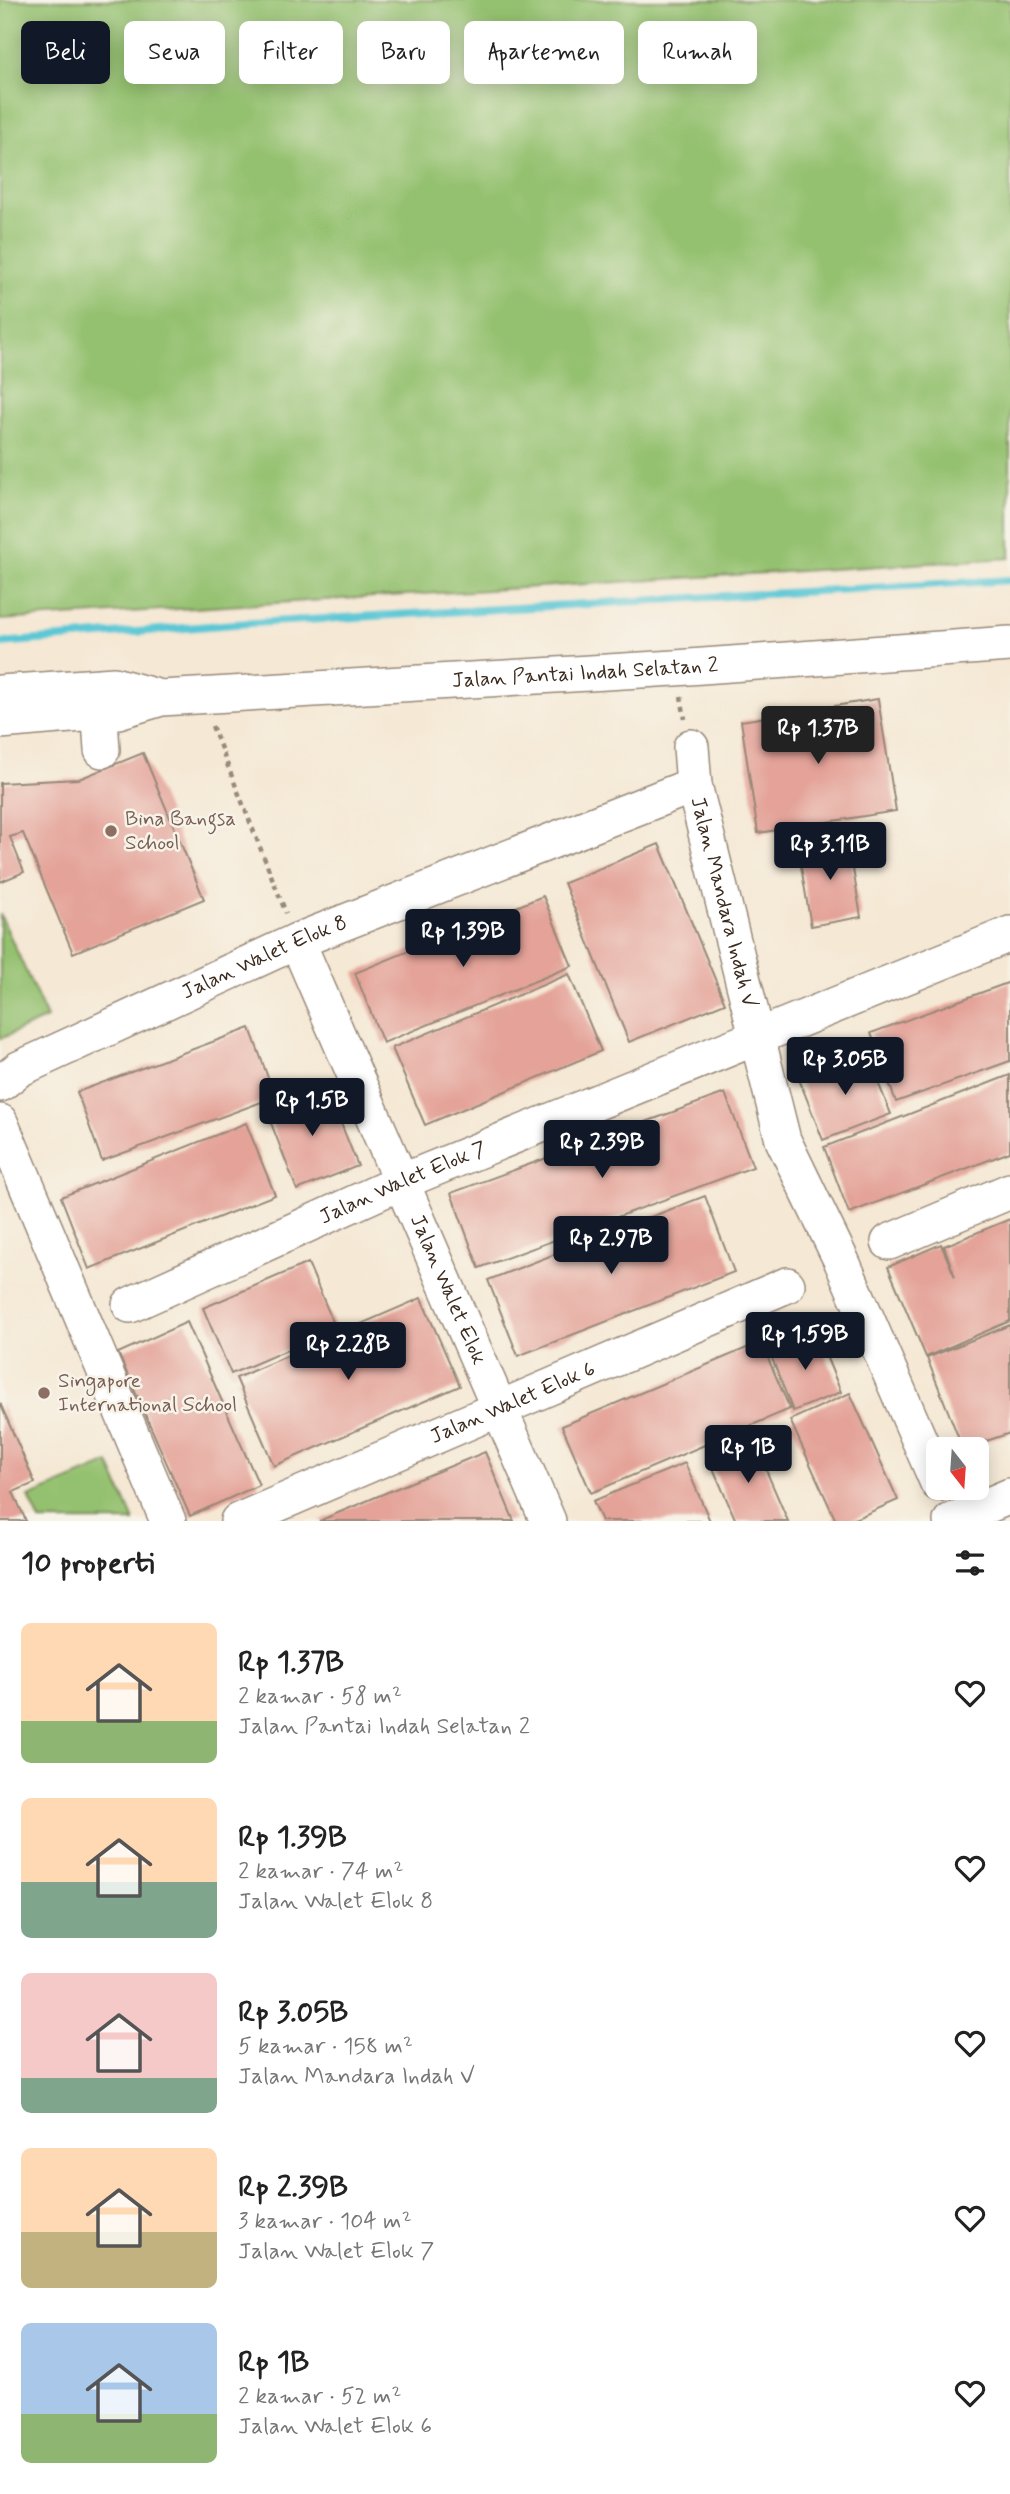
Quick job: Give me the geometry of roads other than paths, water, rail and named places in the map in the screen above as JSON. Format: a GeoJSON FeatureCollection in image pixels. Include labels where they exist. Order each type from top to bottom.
{"type":"FeatureCollection","features":[{"type":"Feature","properties":{"kind":"street","name":"Jalan Pantai Indah Selatan 2"},"geometry":{"type":"LineString","coordinates":[[0,693],[99,699],[118,711],[161,698],[675,668],[1010,644]]}},
{"type":"Feature","properties":{"kind":"street","name":"Jalan Pantai Indah Selatan 2"},"geometry":{"type":"LineString","coordinates":[[0,721],[99,699]]}},
{"type":"Feature","properties":{"kind":"street"},"geometry":{"type":"LineString","coordinates":[[99,699],[102,750]]}},
{"type":"Feature","properties":{"kind":"street","name":"Jalan Mandara Indah V"},"geometry":{"type":"LineString","coordinates":[[691,747],[694,785],[783,1140],[842,1262],[926,1455]]}},
{"type":"Feature","properties":{"kind":"street","name":"Jalan Walet Elok 8"},"geometry":{"type":"LineString","coordinates":[[0,1084],[19,1069],[298,941],[694,785]]}},
{"type":"Feature","properties":{"kind":"street","name":"Jalan Walet Elok 7"},"geometry":{"type":"LineString","coordinates":[[130,1305],[401,1182],[1010,934]]}},
{"type":"Feature","properties":{"kind":"street","name":"Jalan Walet Elok"},"geometry":{"type":"LineString","coordinates":[[298,941],[548,1521]]}},
{"type":"Feature","properties":{"kind":"street"},"geometry":{"type":"LineString","coordinates":[[0,1122],[168,1521]]}},
{"type":"Feature","properties":{"kind":"street"},"geometry":{"type":"LineString","coordinates":[[889,1242],[1010,1191]]}},
{"type":"Feature","properties":{"kind":"street","name":"Jalan Walet Elok 6"},"geometry":{"type":"LineString","coordinates":[[238,1521],[787,1285]]}},
{"type":"Feature","properties":{"kind":"street"},"geometry":{"type":"LineString","coordinates":[[953,1521],[1010,1496]]}},
{"type":"Feature","properties":{"kind":"street","name":"Jalan Mandara Indah V"},"geometry":{"type":"LineString","coordinates":[[945,1500],[953,1521]]}},
{"type":"Feature","properties":{"kind":"waterway"},"geometry":{"type":"LineString","coordinates":[[0,643],[234,624],[1010,580]]}},
{"type":"Feature","properties":{"kind":"place","name":"Bina Bangsa School"},"geometry":{"type":"Point","coordinates":[111,831]}},
{"type":"Feature","properties":{"kind":"place","name":"Singapore International School"},"geometry":{"type":"Point","coordinates":[44,1393]}}]}
